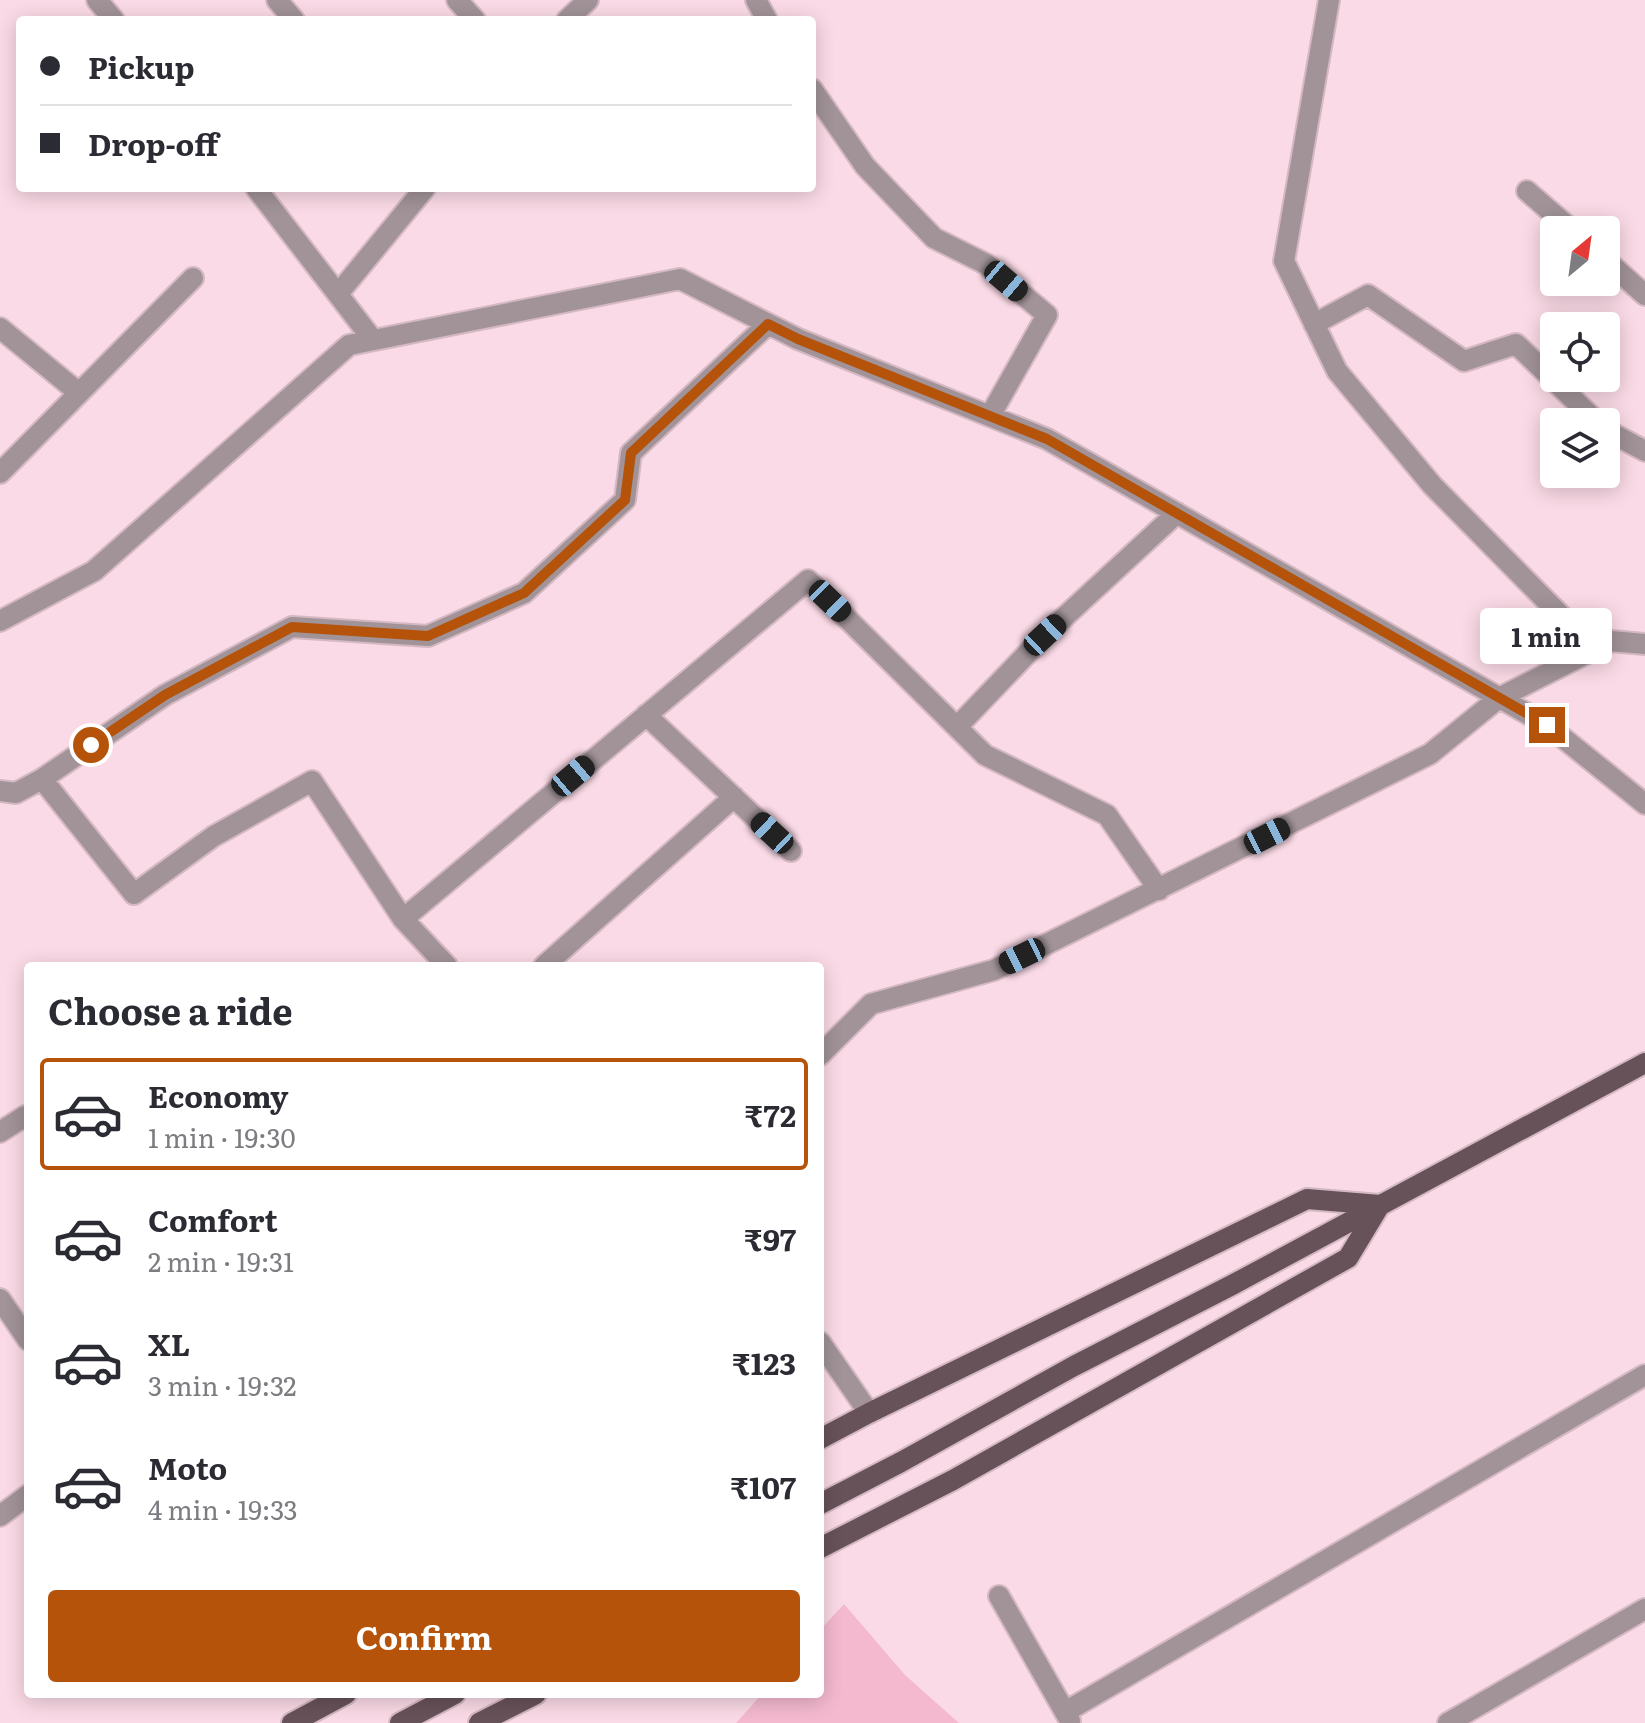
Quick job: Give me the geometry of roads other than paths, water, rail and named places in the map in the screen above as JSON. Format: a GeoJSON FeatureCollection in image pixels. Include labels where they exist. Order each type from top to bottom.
{"type":"FeatureCollection","features":[{"type":"Feature","properties":{"kind":"main road"},"geometry":{"type":"LineString","coordinates":[[824,1502],[1645,1063]]}},
{"type":"Feature","properties":{"kind":"main road"},"geometry":{"type":"LineString","coordinates":[[824,1437],[1307,1199],[1380,1205]]}},
{"type":"Feature","properties":{"kind":"main road"},"geometry":{"type":"LineString","coordinates":[[824,1546],[953,1480],[1348,1258],[1380,1205]]}},
{"type":"Feature","properties":{"kind":"main road"},"geometry":{"type":"LineString","coordinates":[[292,1723],[339,1698]]}},
{"type":"Feature","properties":{"kind":"main road"},"geometry":{"type":"LineString","coordinates":[[400,1723],[447,1698]]}},
{"type":"Feature","properties":{"kind":"main road"},"geometry":{"type":"LineString","coordinates":[[479,1723],[528,1698]]}},
{"type":"Feature","properties":{"kind":"street"},"geometry":{"type":"LineString","coordinates":[[97,0],[111,16]]}},
{"type":"Feature","properties":{"kind":"street"},"geometry":{"type":"LineString","coordinates":[[277,0],[291,16]]}},
{"type":"Feature","properties":{"kind":"street"},"geometry":{"type":"LineString","coordinates":[[457,0],[471,16]]}},
{"type":"Feature","properties":{"kind":"street"},"geometry":{"type":"LineString","coordinates":[[571,16],[588,0]]}},
{"type":"Feature","properties":{"kind":"street"},"geometry":{"type":"LineString","coordinates":[[1329,0],[1284,261],[1337,371],[1432,485],[1595,650]]}},
{"type":"Feature","properties":{"kind":"street"},"geometry":{"type":"LineString","coordinates":[[816,95],[865,166],[934,238],[986,264],[1047,315],[990,416]]}},
{"type":"Feature","properties":{"kind":"street"},"geometry":{"type":"LineString","coordinates":[[1527,191],[1556,216]]}},
{"type":"Feature","properties":{"kind":"street"},"geometry":{"type":"LineString","coordinates":[[259,192],[373,340]]}},
{"type":"Feature","properties":{"kind":"street"},"geometry":{"type":"LineString","coordinates":[[338,294],[422,192]]}},
{"type":"Feature","properties":{"kind":"street"},"geometry":{"type":"LineString","coordinates":[[1620,273],[1645,295]]}},
{"type":"Feature","properties":{"kind":"street"},"geometry":{"type":"LineString","coordinates":[[0,473],[193,278]]}},
{"type":"Feature","properties":{"kind":"street"},"geometry":{"type":"LineString","coordinates":[[0,621],[94,571],[349,345],[680,279],[798,339],[1047,439],[1547,725],[1645,804]]}},
{"type":"Feature","properties":{"kind":"street"},"geometry":{"type":"LineString","coordinates":[[1314,324],[1368,295],[1464,361],[1516,344],[1582,408]]}},
{"type":"Feature","properties":{"kind":"street"},"geometry":{"type":"LineString","coordinates":[[0,808],[8,792],[42,779],[165,695],[292,627],[428,636],[524,593],[625,500],[631,453],[768,324]]}},
{"type":"Feature","properties":{"kind":"street"},"geometry":{"type":"LineString","coordinates":[[0,328],[79,393]]}},
{"type":"Feature","properties":{"kind":"street"},"geometry":{"type":"LineString","coordinates":[[1620,438],[1645,451]]}},
{"type":"Feature","properties":{"kind":"street"},"geometry":{"type":"LineString","coordinates":[[957,727],[1045,635],[1177,513]]}},
{"type":"Feature","properties":{"kind":"street"},"geometry":{"type":"LineString","coordinates":[[403,919],[808,580],[985,755],[1107,815],[1159,890]]}},
{"type":"Feature","properties":{"kind":"street"},"geometry":{"type":"LineString","coordinates":[[824,1051],[871,1004],[994,970],[1430,754],[1499,698],[1611,641],[1645,644]]}},
{"type":"Feature","properties":{"kind":"street"},"geometry":{"type":"LineString","coordinates":[[646,715],[791,851]]}},
{"type":"Feature","properties":{"kind":"street"},"geometry":{"type":"LineString","coordinates":[[42,779],[134,894],[214,836],[312,781],[403,919],[443,962]]}},
{"type":"Feature","properties":{"kind":"street"},"geometry":{"type":"LineString","coordinates":[[548,962],[734,797]]}},
{"type":"Feature","properties":{"kind":"street"},"geometry":{"type":"LineString","coordinates":[[0,1132],[24,1117]]}},
{"type":"Feature","properties":{"kind":"street"},"geometry":{"type":"LineString","coordinates":[[0,1300],[24,1334]]}},
{"type":"Feature","properties":{"kind":"street"},"geometry":{"type":"LineString","coordinates":[[824,1348],[869,1413]]}},
{"type":"Feature","properties":{"kind":"street"},"geometry":{"type":"LineString","coordinates":[[999,1596],[1068,1717],[1645,1375]]}},
{"type":"Feature","properties":{"kind":"street"},"geometry":{"type":"LineString","coordinates":[[0,1516],[24,1498]]}},
{"type":"Feature","properties":{"kind":"street"},"geometry":{"type":"LineString","coordinates":[[1448,1723],[1645,1609]]}}]}
